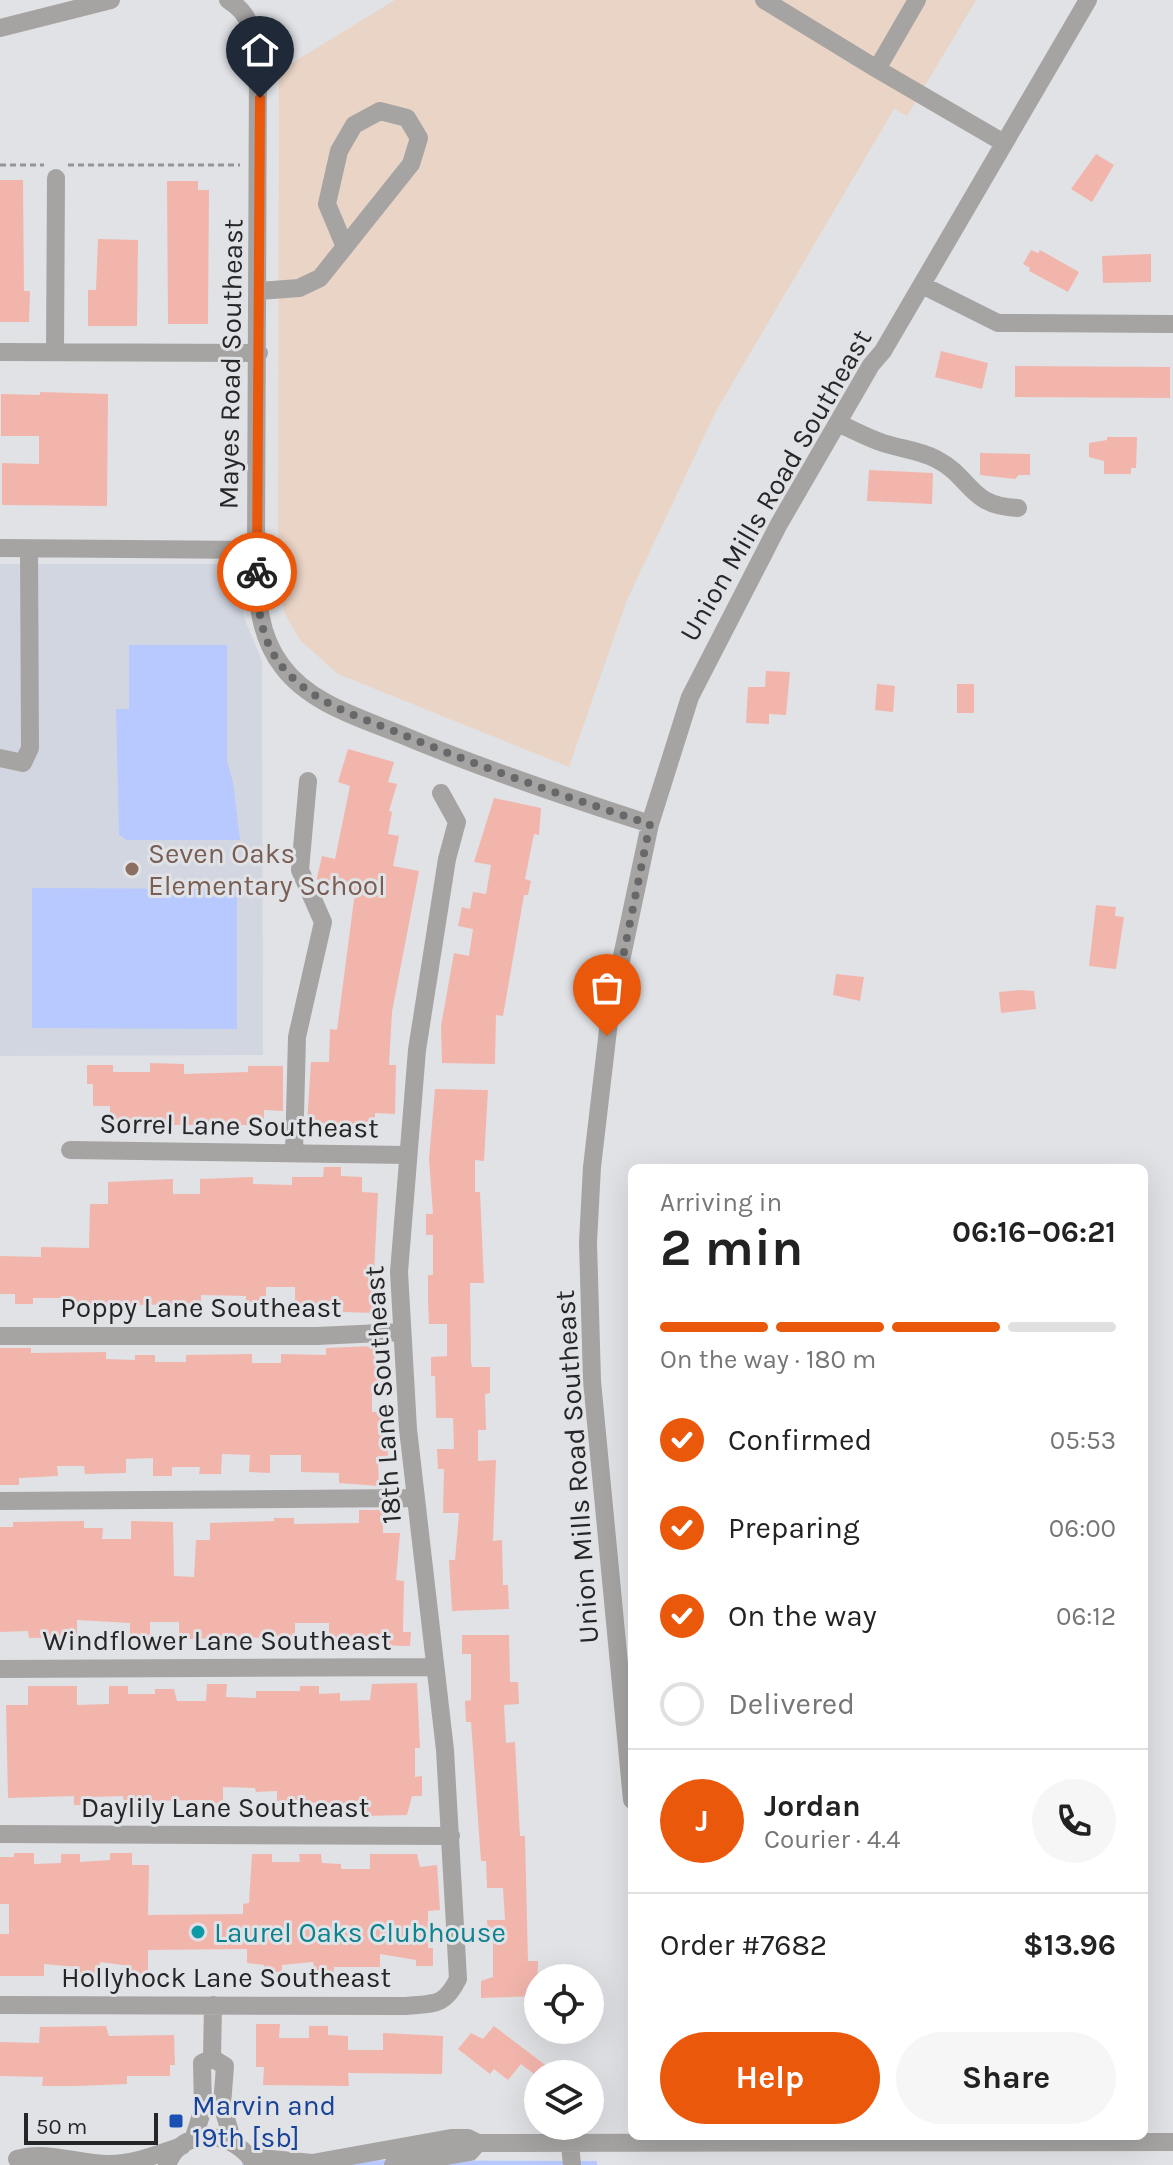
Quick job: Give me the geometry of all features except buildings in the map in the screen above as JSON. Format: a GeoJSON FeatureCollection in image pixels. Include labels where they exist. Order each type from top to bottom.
{"type":"FeatureCollection","features":[{"type":"Feature","properties":{"kind":"street"},"geometry":{"type":"LineString","coordinates":[[0,28],[111,0]]}},
{"type":"Feature","properties":{"kind":"street"},"geometry":{"type":"LineString","coordinates":[[764,0],[1004,143]]}},
{"type":"Feature","properties":{"kind":"street"},"geometry":{"type":"LineString","coordinates":[[877,69],[917,0]]}},
{"type":"Feature","properties":{"kind":"street","name":"Union Mills Road Southeast"},"geometry":{"type":"LineString","coordinates":[[628,1718],[625,1656],[603,1531],[592,1381],[588,1242],[599,1082],[650,824],[690,697],[743,589],[1088,0]]}},
{"type":"Feature","properties":{"kind":"street","name":"Mayes Road Southeast"},"geometry":{"type":"LineString","coordinates":[[236,3],[254,31],[258,63],[256,550],[257,606],[267,641],[283,668],[306,691],[330,705],[458,758],[650,824]]}},
{"type":"Feature","properties":{"kind":"street"},"geometry":{"type":"LineString","coordinates":[[259,291],[299,288],[320,278],[345,247],[411,164],[419,138],[407,118],[380,111],[354,125],[339,151],[327,204],[345,247]]}},
{"type":"Feature","properties":{"kind":"street"},"geometry":{"type":"LineString","coordinates":[[54,169],[55,352]]}},
{"type":"Feature","properties":{"kind":"street"},"geometry":{"type":"LineString","coordinates":[[922,285],[998,323],[1173,324]]}},
{"type":"Feature","properties":{"kind":"street"},"geometry":{"type":"LineString","coordinates":[[0,352],[259,353]]}},
{"type":"Feature","properties":{"kind":"street"},"geometry":{"type":"LineString","coordinates":[[838,423],[883,443],[918,451],[940,461],[977,497],[1001,507],[1018,508]]}},
{"type":"Feature","properties":{"kind":"street"},"geometry":{"type":"LineString","coordinates":[[0,548],[256,550]]}},
{"type":"Feature","properties":{"kind":"street"},"geometry":{"type":"LineString","coordinates":[[0,758],[23,763],[30,748],[29,548]]}},
{"type":"Feature","properties":{"kind":"street"},"geometry":{"type":"LineString","coordinates":[[294,1153],[297,1037],[323,922],[300,870],[308,781]]}},
{"type":"Feature","properties":{"kind":"street","name":"18th Lane Southeast"},"geometry":{"type":"LineString","coordinates":[[441,793],[457,822],[447,859],[417,1050],[399,1272],[416,1498],[451,1836],[458,1979],[449,1997]]}},
{"type":"Feature","properties":{"kind":"street","name":"Sorrel Lane Southeast"},"geometry":{"type":"LineString","coordinates":[[70,1150],[407,1155]]}},
{"type":"Feature","properties":{"kind":"street","name":"Poppy Lane Southeast"},"geometry":{"type":"LineString","coordinates":[[0,1336],[317,1336],[402,1332]]}},
{"type":"Feature","properties":{"kind":"street"},"geometry":{"type":"LineString","coordinates":[[0,1501],[416,1498]]}},
{"type":"Feature","properties":{"kind":"street","name":"Windflower Lane Southeast"},"geometry":{"type":"LineString","coordinates":[[0,1669],[435,1667]]}},
{"type":"Feature","properties":{"kind":"street","name":"Daylily Lane Southeast"},"geometry":{"type":"LineString","coordinates":[[0,1834],[451,1836]]}},
{"type":"Feature","properties":{"kind":"street","name":"Hollyhock Lane Southeast"},"geometry":{"type":"LineString","coordinates":[[0,2005],[406,2006],[439,2003],[449,1997]]}},
{"type":"Feature","properties":{"kind":"street"},"geometry":{"type":"LineString","coordinates":[[212,2058],[213,2005]]}},
{"type":"Feature","properties":{"kind":"street"},"geometry":{"type":"LineString","coordinates":[[212,2058],[225,2066],[222,2105],[233,2142]]}},
{"type":"Feature","properties":{"kind":"street"},"geometry":{"type":"LineString","coordinates":[[167,2165],[171,2155],[188,2143],[203,2109],[202,2063],[212,2058]]}},
{"type":"Feature","properties":{"kind":"street"},"geometry":{"type":"LineString","coordinates":[[14,2159],[37,2153],[110,2164],[134,2162],[210,2136],[233,2142],[253,2161],[312,2163],[435,2138],[468,2138],[478,2143],[570,2144],[691,2140]]}},
{"type":"Feature","properties":{"kind":"street"},"geometry":{"type":"LineString","coordinates":[[872,2140],[1173,2142]]}},
{"type":"Feature","properties":{"kind":"street"},"geometry":{"type":"LineString","coordinates":[[393,2165],[470,2152],[478,2143]]}},
{"type":"Feature","properties":{"kind":"street"},"geometry":{"type":"LineString","coordinates":[[570,2144],[572,2165]]}},
{"type":"Feature","properties":{"kind":"path"},"geometry":{"type":"LineString","coordinates":[[0,165],[54,169],[259,165]]}},
{"type":"Feature","properties":{"kind":"shaded area"},"geometry":{"type":"Polygon","coordinates":[[[395,0],[976,0],[907,116],[894,109],[716,411],[627,600],[569,767],[338,674],[300,640],[286,616],[278,590],[279,71],[395,0]]]}},
{"type":"Feature","properties":{"kind":"shaded area","name":"Seven Oaks Elementary School"},"geometry":{"type":"Polygon","coordinates":[[[0,564],[222,564],[234,572],[245,620],[262,661],[263,1055],[0,1056],[0,564]]]}},
{"type":"Feature","properties":{"kind":"shaded area"},"geometry":{"type":"Polygon","coordinates":[[[129,645],[227,645],[227,761],[233,782],[240,840],[127,840],[119,835],[116,709],[129,709],[129,645]]]}},
{"type":"Feature","properties":{"kind":"shaded area"},"geometry":{"type":"Polygon","coordinates":[[[32,888],[237,889],[237,1029],[32,1028],[32,888]]]}},
{"type":"Feature","properties":{"kind":"shaded area"},"geometry":{"type":"Polygon","coordinates":[[[242,2161],[597,2161],[597,2165],[242,2165],[242,2161]]]}},
{"type":"Feature","properties":{"kind":"way so far"},"geometry":{"type":"LineString","coordinates":[[257,572],[257,606],[267,641],[283,668],[306,691],[330,705],[458,758],[650,824],[607,1036]]}},
{"type":"Feature","properties":{"kind":"place","name":"Seven Oaks Elementary School"},"geometry":{"type":"Point","coordinates":[132,869]}},
{"type":"Feature","properties":{"kind":"place","name":"Laurel Oaks Clubhouse"},"geometry":{"type":"Point","coordinates":[198,1932]}},
{"type":"Feature","properties":{"kind":"place","name":"Marvin and 19th [sb]"},"geometry":{"type":"Point","coordinates":[176,2121]}},
{"type":"Feature","properties":{"kind":"route"},"geometry":{"type":"LineString","coordinates":[[257,572],[260,98]]}}]}
